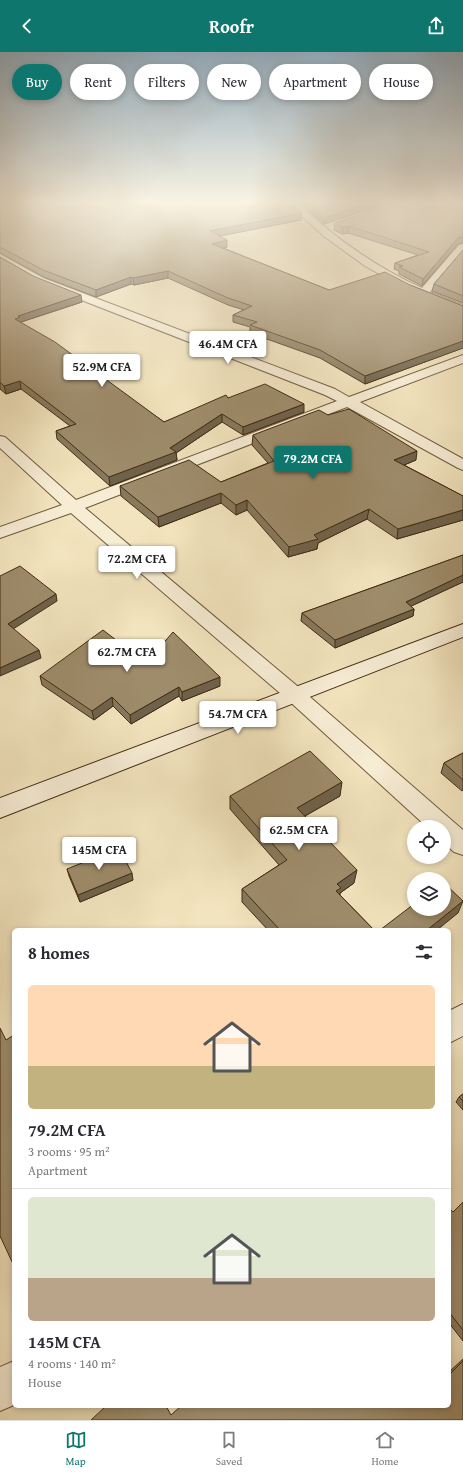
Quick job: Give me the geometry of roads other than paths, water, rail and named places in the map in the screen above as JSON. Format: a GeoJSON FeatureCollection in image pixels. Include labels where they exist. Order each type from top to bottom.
{"type":"FeatureCollection","features":[{"type":"Feature","properties":{"kind":"street"},"geometry":{"type":"LineString","coordinates":[[15,266],[39,280],[330,392],[463,465]]}},
{"type":"Feature","properties":{"kind":"street"},"geometry":{"type":"LineString","coordinates":[[373,266],[400,281],[463,309]]}},
{"type":"Feature","properties":{"kind":"street"},"geometry":{"type":"LineString","coordinates":[[424,292],[448,266]]}},
{"type":"Feature","properties":{"kind":"street"},"geometry":{"type":"LineString","coordinates":[[0,533],[74,507],[346,402],[463,359]]}},
{"type":"Feature","properties":{"kind":"street"},"geometry":{"type":"LineString","coordinates":[[0,440],[74,507],[295,695],[434,820]]}},
{"type":"Feature","properties":{"kind":"street"},"geometry":{"type":"LineString","coordinates":[[0,808],[463,630]]}},
{"type":"Feature","properties":{"kind":"street"},"geometry":{"type":"LineString","coordinates":[[451,835],[463,845]]}},
{"type":"Feature","properties":{"kind":"street"},"geometry":{"type":"LineString","coordinates":[[451,1027],[463,1018]]}},
{"type":"Feature","properties":{"kind":"street"},"geometry":{"type":"LineString","coordinates":[[0,1392],[12,1382]]}}]}
